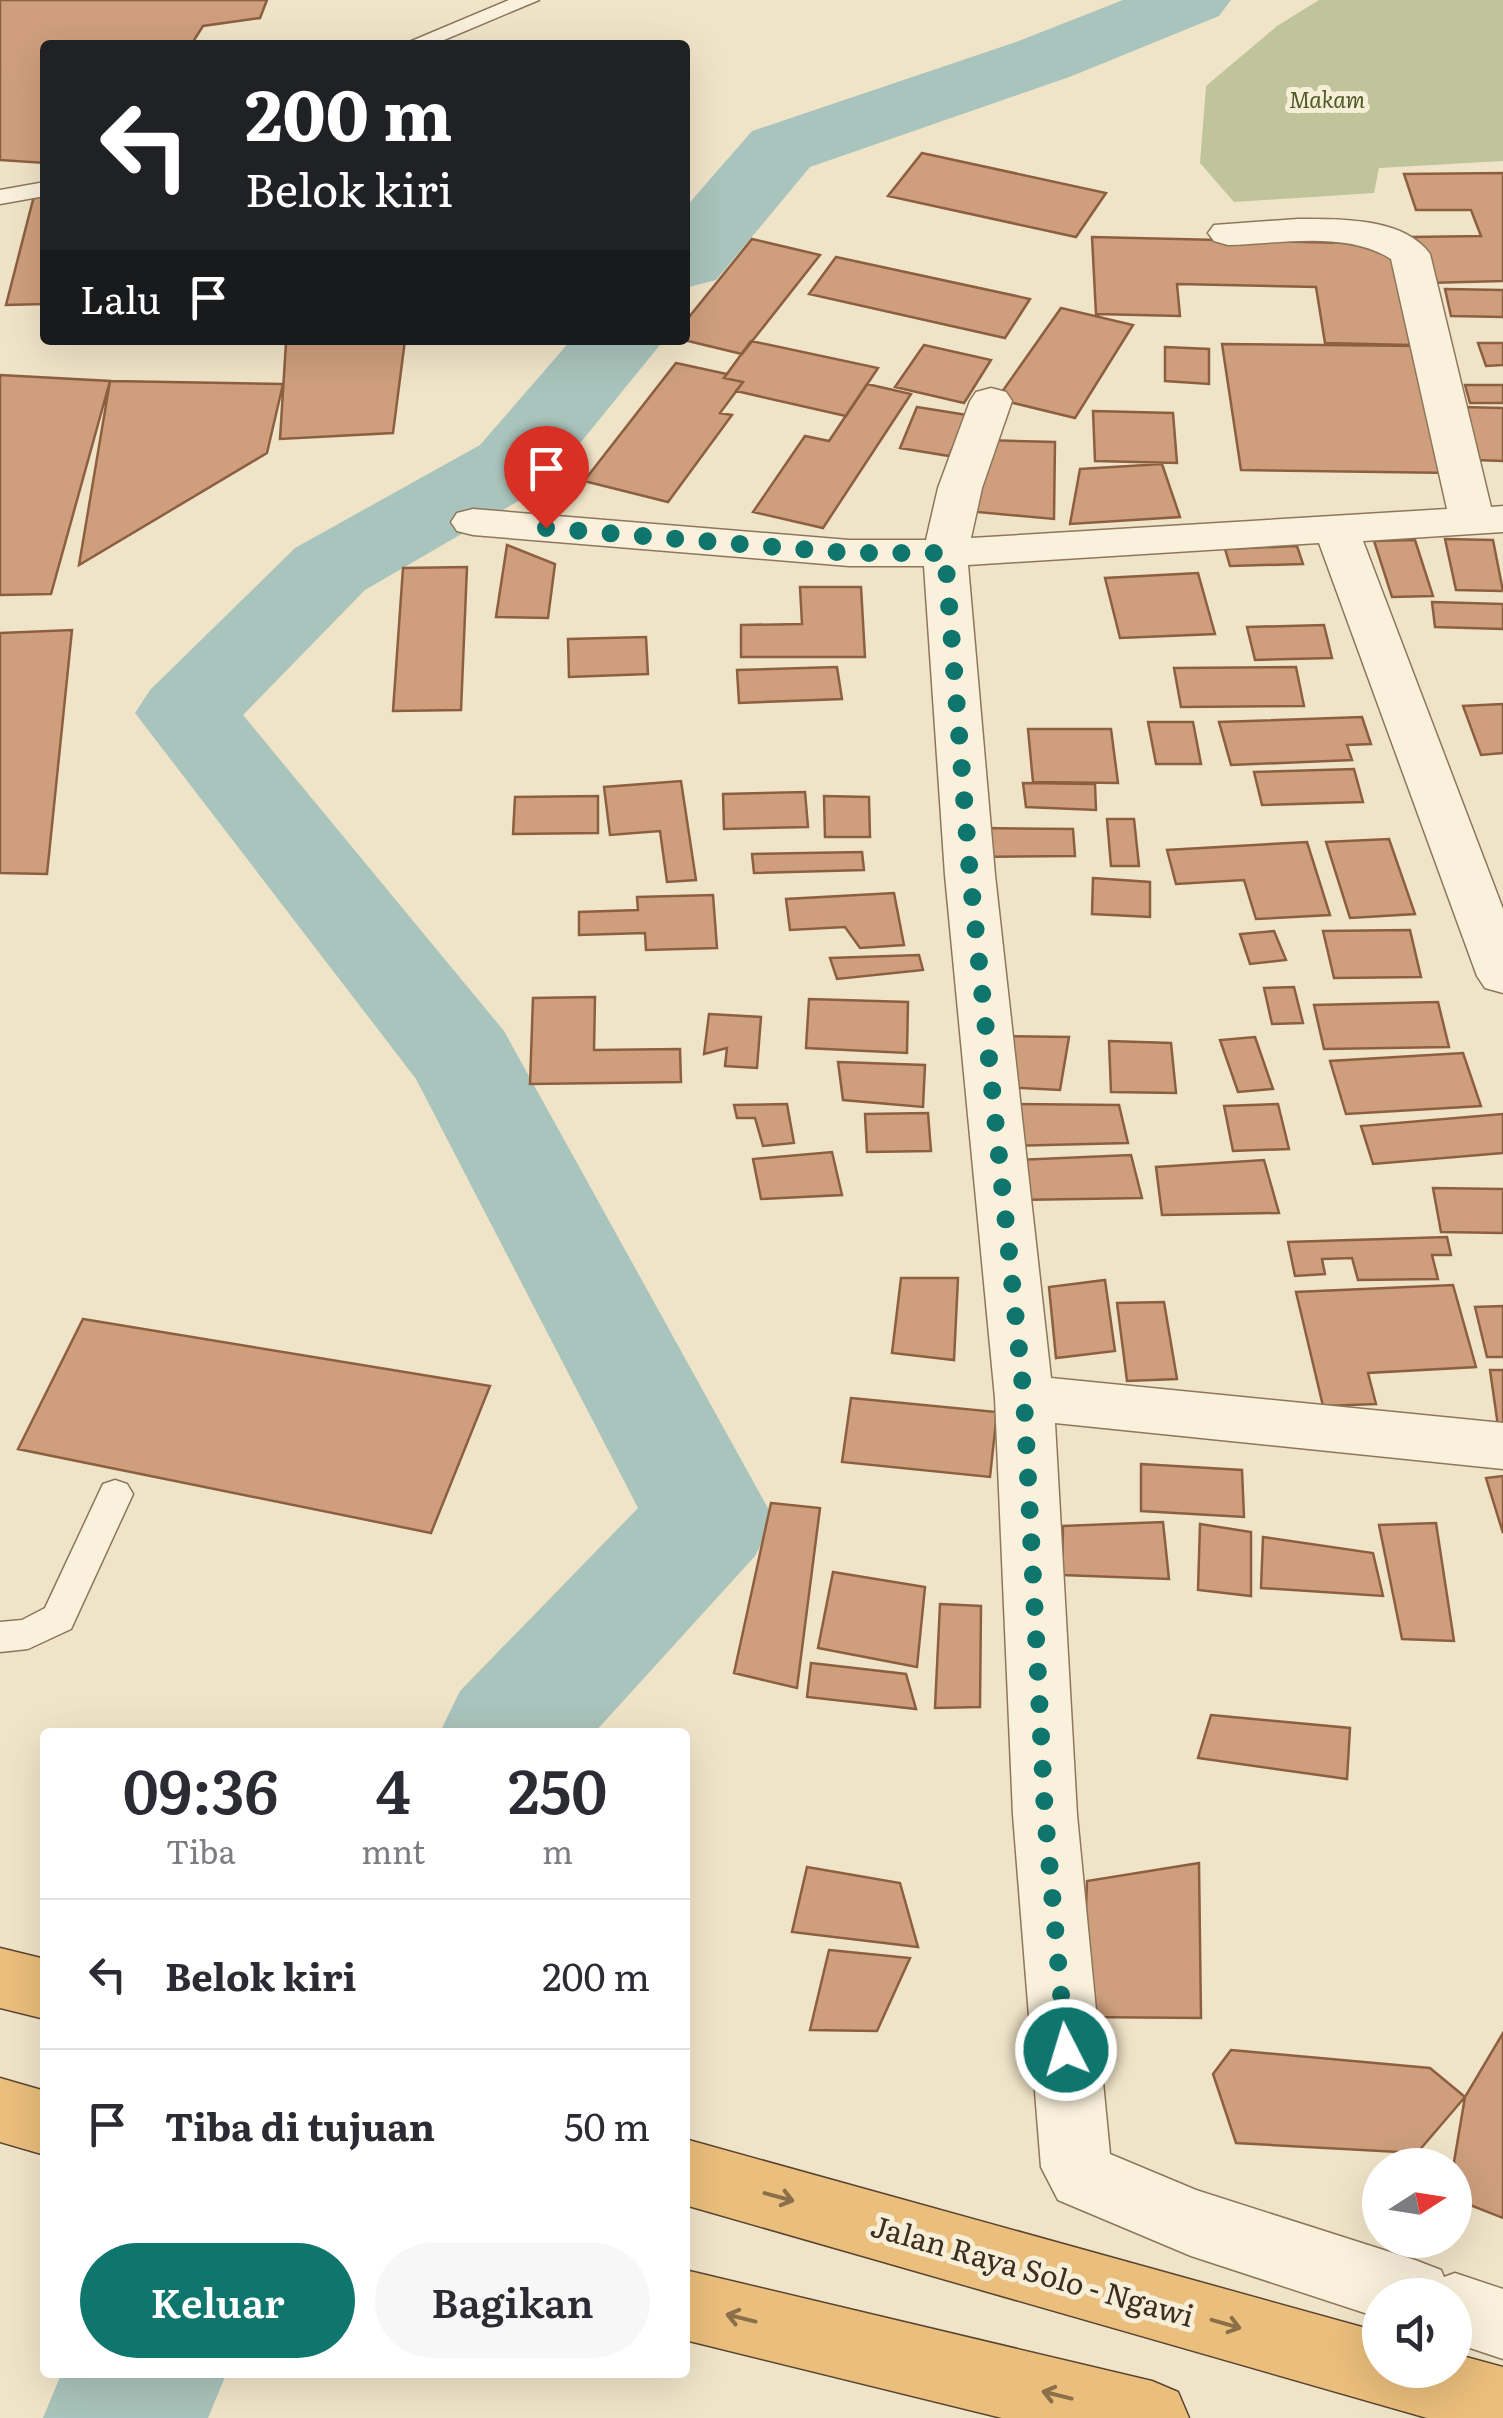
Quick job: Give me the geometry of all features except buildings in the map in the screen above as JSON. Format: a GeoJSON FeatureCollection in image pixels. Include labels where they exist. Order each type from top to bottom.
{"type":"FeatureCollection","features":[{"type":"Feature","properties":{"kind":"highway"},"geometry":{"type":"LineString","coordinates":[[0,1978],[40,1988]]}},
{"type":"Feature","properties":{"kind":"highway","name":"Jalan Raya Solo - Ngawi"},"geometry":{"type":"LineString","coordinates":[[690,2173],[1362,2363]]}},
{"type":"Feature","properties":{"kind":"highway"},"geometry":{"type":"LineString","coordinates":[[690,2305],[1152,2418]]}},
{"type":"Feature","properties":{"kind":"highway","name":"Jalan Raya Solo - Ngawi"},"geometry":{"type":"LineString","coordinates":[[1448,2388],[1503,2404]]}},
{"type":"Feature","properties":{"kind":"street"},"geometry":{"type":"LineString","coordinates":[[474,522],[832,552],[945,553],[1487,520],[1410,254],[1395,243],[1364,234],[1228,233]]}},
{"type":"Feature","properties":{"kind":"street"},"geometry":{"type":"LineString","coordinates":[[991,401],[960,488],[945,553],[972,894],[1024,1398],[1045,1815],[1076,2168],[1083,2177],[1191,2222],[1363,2278]]}},
{"type":"Feature","properties":{"kind":"street"},"geometry":{"type":"LineString","coordinates":[[1336,529],[1503,976]]}},
{"type":"Feature","properties":{"kind":"street"},"geometry":{"type":"LineString","coordinates":[[1024,1398],[1503,1446]]}},
{"type":"Feature","properties":{"kind":"street"},"geometry":{"type":"LineString","coordinates":[[1472,2314],[1503,2324]]}},
{"type":"Feature","properties":{"kind":"lane"},"geometry":{"type":"LineString","coordinates":[[426,40],[528,0]]}},
{"type":"Feature","properties":{"kind":"lane"},"geometry":{"type":"LineString","coordinates":[[0,197],[40,190]]}},
{"type":"Feature","properties":{"kind":"lane"},"geometry":{"type":"LineString","coordinates":[[0,1638],[28,1634],[58,1618],[115,1494]]}},
{"type":"Feature","properties":{"kind":"green space","name":"Makam"},"geometry":{"type":"Polygon","coordinates":[[[1319,0],[1503,0],[1503,161],[1379,168],[1374,193],[1234,202],[1200,163],[1206,86],[1277,26],[1319,0]]]}},
{"type":"Feature","properties":{"kind":"waterway"},"geometry":{"type":"LineString","coordinates":[[690,256],[781,149],[1044,59],[1192,0]]}},
{"type":"Feature","properties":{"kind":"waterway"},"geometry":{"type":"LineString","coordinates":[[513,1728],[709,1519],[463,1059],[186,713],[330,569],[513,465],[615,345]]}},
{"type":"Feature","properties":{"kind":"waterway"},"geometry":{"type":"LineString","coordinates":[[124,2418],[144,2378]]}},
{"type":"Feature","properties":{"kind":"route"},"geometry":{"type":"LineString","coordinates":[[546,528],[849,553],[945,553],[970,875],[1024,1398],[1045,1815],[1066,2050]]}}]}
